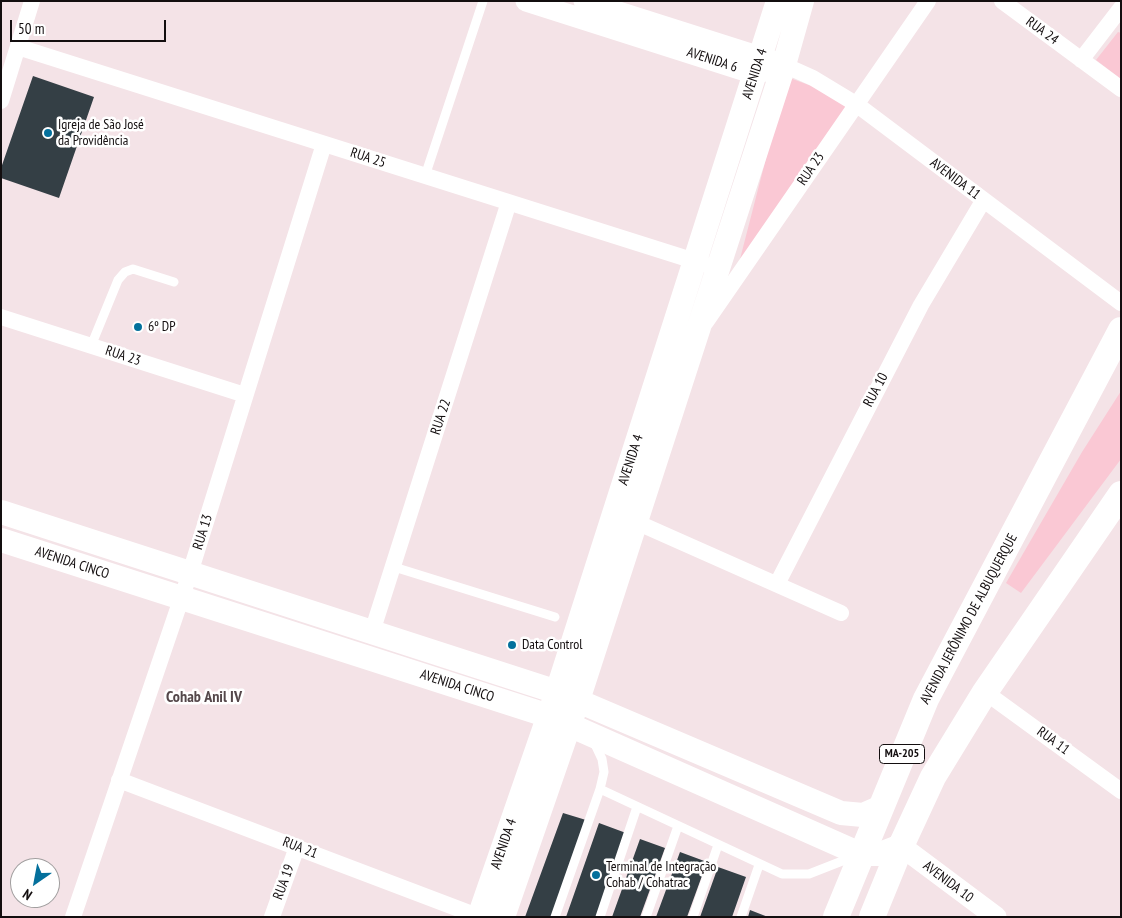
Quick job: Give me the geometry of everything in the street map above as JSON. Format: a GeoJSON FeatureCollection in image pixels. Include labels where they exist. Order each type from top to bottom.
{"type":"FeatureCollection","features":[{"type":"Feature","properties":{"kind":"main road","name":"AVENIDA 4"},"geometry":{"type":"LineString","coordinates":[[503,917],[569,724],[568,696],[695,261],[778,1]]}},
{"type":"Feature","properties":{"kind":"main road","name":"AVENIDA 4"},"geometry":{"type":"LineString","coordinates":[[568,696],[636,522],[784,65],[802,1]]}},
{"type":"Feature","properties":{"kind":"main road","name":"AVENIDA JERÔNIMO DE ALBUQUERQUE"},"geometry":{"type":"LineString","coordinates":[[836,917],[860,854],[926,699],[1121,330]]}},
{"type":"Feature","properties":{"kind":"main road"},"geometry":{"type":"LineString","coordinates":[[872,917],[901,846],[933,777],[984,692],[1121,494]]}},
{"type":"Feature","properties":{"kind":"main road","name":"AVENIDA CINCO"},"geometry":{"type":"LineString","coordinates":[[1,512],[568,696],[841,813],[863,815],[879,808]]}},
{"type":"Feature","properties":{"kind":"main road","name":"AVENIDA CINCO"},"geometry":{"type":"LineString","coordinates":[[1,540],[569,724],[860,854],[880,854],[901,846]]}},
{"type":"Feature","properties":{"kind":"main road","name":"AVENIDA 4"},"geometry":{"type":"LineString","coordinates":[[479,917],[569,724]]}},
{"type":"Feature","properties":{"kind":"street"},"geometry":{"type":"LineString","coordinates":[[1,101],[32,1]]}},
{"type":"Feature","properties":{"kind":"street","name":"AVENIDA 6"},"geometry":{"type":"LineString","coordinates":[[526,1],[575,6],[758,66],[784,65]]}},
{"type":"Feature","properties":{"kind":"street","name":"RUA 23"},"geometry":{"type":"LineString","coordinates":[[695,338],[928,1]]}},
{"type":"Feature","properties":{"kind":"street","name":"RUA 24"},"geometry":{"type":"LineString","coordinates":[[1002,1],[1121,89]]}},
{"type":"Feature","properties":{"kind":"street"},"geometry":{"type":"LineString","coordinates":[[1081,60],[1121,8]]}},
{"type":"Feature","properties":{"kind":"street","name":"RUA 25"},"geometry":{"type":"LineString","coordinates":[[18,47],[718,268]]}},
{"type":"Feature","properties":{"kind":"street","name":"AVENIDA 11"},"geometry":{"type":"LineString","coordinates":[[784,65],[813,78],[856,104],[1121,303]]}},
{"type":"Feature","properties":{"kind":"street","name":"RUA 13"},"geometry":{"type":"LineString","coordinates":[[73,917],[190,573],[324,144]]}},
{"type":"Feature","properties":{"kind":"street","name":"RUA 10"},"geometry":{"type":"LineString","coordinates":[[777,584],[921,305],[984,201]]}},
{"type":"Feature","properties":{"kind":"street","name":"RUA 22"},"geometry":{"type":"LineString","coordinates":[[372,632],[509,202]]}},
{"type":"Feature","properties":{"kind":"street","name":"RUA 23"},"geometry":{"type":"LineString","coordinates":[[1,317],[245,396]]}},
{"type":"Feature","properties":{"kind":"street"},"geometry":{"type":"LineString","coordinates":[[636,522],[841,613]]}},
{"type":"Feature","properties":{"kind":"street","name":"RUA 11"},"geometry":{"type":"LineString","coordinates":[[984,692],[1120,788]]}},
{"type":"Feature","properties":{"kind":"street","name":"RUA 21"},"geometry":{"type":"LineString","coordinates":[[120,780],[479,917]]}},
{"type":"Feature","properties":{"kind":"street","name":"AVENIDA 10"},"geometry":{"type":"LineString","coordinates":[[901,846],[996,917]]}},
{"type":"Feature","properties":{"kind":"street","name":"RUA 19"},"geometry":{"type":"LineString","coordinates":[[272,917],[297,847]]}},
{"type":"Feature","properties":{"kind":"lane"},"geometry":{"type":"LineString","coordinates":[[425,176],[483,1]]}},
{"type":"Feature","properties":{"kind":"lane"},"geometry":{"type":"LineString","coordinates":[[91,346],[118,280],[126,272],[133,269],[174,282]]}},
{"type":"Feature","properties":{"kind":"lane"},"geometry":{"type":"LineString","coordinates":[[394,567],[556,617]]}},
{"type":"Feature","properties":{"kind":"lane"},"geometry":{"type":"LineString","coordinates":[[555,917],[600,790],[604,772],[602,759],[569,724]]}},
{"type":"Feature","properties":{"kind":"lane"},"geometry":{"type":"LineString","coordinates":[[600,790],[782,874],[808,874],[860,854]]}},
{"type":"Feature","properties":{"kind":"lane"},"geometry":{"type":"LineString","coordinates":[[600,917],[637,807]]}},
{"type":"Feature","properties":{"kind":"lane"},"geometry":{"type":"LineString","coordinates":[[646,917],[678,826]]}},
{"type":"Feature","properties":{"kind":"lane"},"geometry":{"type":"LineString","coordinates":[[693,917],[718,845]]}},
{"type":"Feature","properties":{"kind":"lane"},"geometry":{"type":"LineString","coordinates":[[741,917],[759,865]]}},
{"type":"Feature","properties":{"kind":"shaded area"},"geometry":{"type":"Polygon","coordinates":[[[1118,32],[1121,33],[1121,79],[1096,60],[1118,32]]]}},
{"type":"Feature","properties":{"kind":"shaded area"},"geometry":{"type":"Polygon","coordinates":[[[787,77],[817,88],[848,106],[732,290],[787,77]]]}},
{"type":"Feature","properties":{"kind":"shaded area"},"geometry":{"type":"Polygon","coordinates":[[[1121,391],[1121,459],[1021,593],[1006,583],[1082,452],[1121,391]]]}},
{"type":"Feature","properties":{"kind":"building","name":"Igreja de São José da Providência"},"geometry":{"type":"Polygon","coordinates":[[[33,76],[94,97],[59,198],[1,178],[1,168],[33,76]]]}},
{"type":"Feature","properties":{"kind":"building","name":"Terminal de Integração Cohab / Cohatrac"},"geometry":{"type":"Polygon","coordinates":[[[563,813],[586,820],[552,917],[525,917],[563,813]]]}},
{"type":"Feature","properties":{"kind":"building","name":"Terminal de Integração Cohab / Cohatrac"},"geometry":{"type":"Polygon","coordinates":[[[599,823],[626,833],[596,917],[566,917],[599,823]]]}},
{"type":"Feature","properties":{"kind":"building","name":"Terminal de Integração Cohab / Cohatrac"},"geometry":{"type":"Polygon","coordinates":[[[640,839],[665,848],[640,917],[612,917],[640,839]]]}},
{"type":"Feature","properties":{"kind":"building","name":"Terminal de Integração Cohab / Cohatrac"},"geometry":{"type":"Polygon","coordinates":[[[680,852],[707,862],[687,917],[656,917],[680,852]]]}},
{"type":"Feature","properties":{"kind":"building","name":"Terminal de Integração Cohab / Cohatrac"},"geometry":{"type":"Polygon","coordinates":[[[718,867],[746,877],[732,917],[700,917],[718,867]]]}},
{"type":"Feature","properties":{"kind":"building","name":"Terminal de Integração Cohab / Cohatrac"},"geometry":{"type":"Polygon","coordinates":[[[750,910],[768,917],[748,917],[750,910]]]}},
{"type":"Feature","properties":{"kind":"place","name":"Igreja de São José da Providência"},"geometry":{"type":"Point","coordinates":[48,133]}},
{"type":"Feature","properties":{"kind":"place","name":"6º DP"},"geometry":{"type":"Point","coordinates":[138,327]}},
{"type":"Feature","properties":{"kind":"place","name":"Data Control"},"geometry":{"type":"Point","coordinates":[512,645]}},
{"type":"Feature","properties":{"kind":"place","name":"Terminal de Integração Cohab / Cohatrac"},"geometry":{"type":"Point","coordinates":[596,875]}},
{"type":"Feature","properties":{"kind":"district","name":"Cohab Anil IV"},"geometry":{"type":"Point","coordinates":[204,697]}}]}
